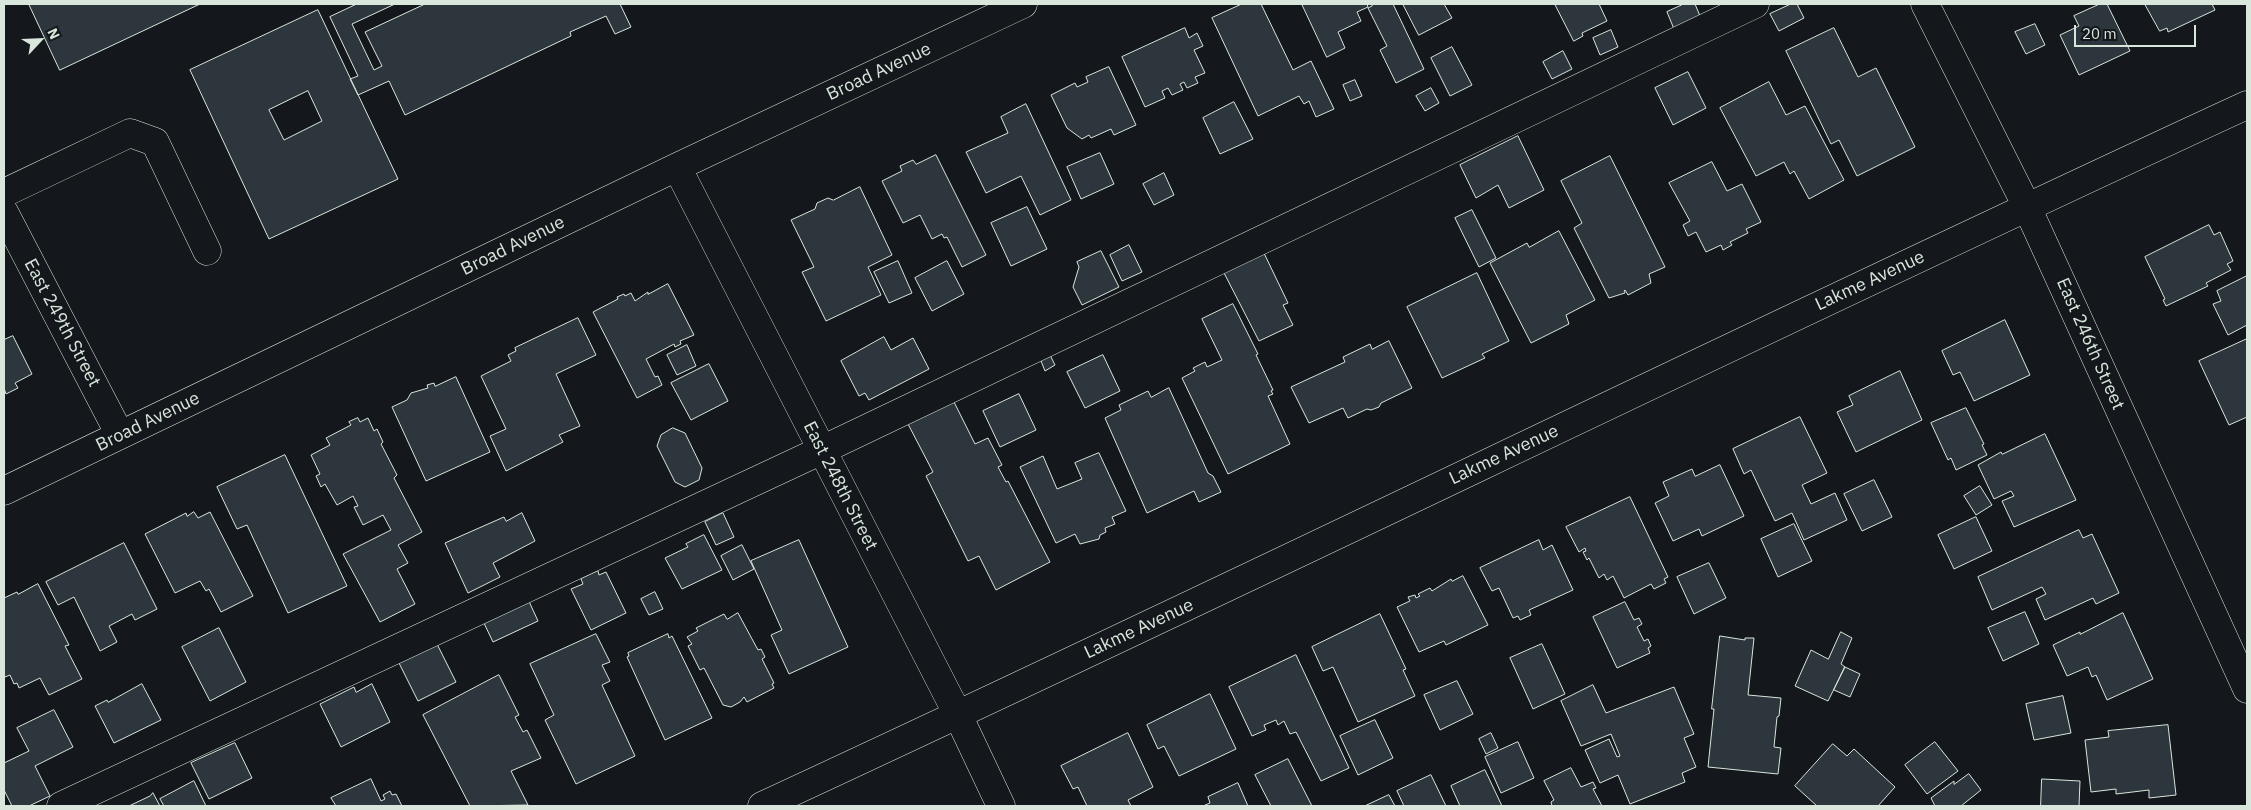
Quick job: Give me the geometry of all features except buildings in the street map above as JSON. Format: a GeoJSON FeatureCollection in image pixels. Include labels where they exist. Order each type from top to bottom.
{"type":"FeatureCollection","features":[{"type":"Feature","properties":{"kind":"street","name":"Broad Avenue"},"geometry":{"type":"LineString","coordinates":[[4,491],[677,167],[1023,4]]}},
{"type":"Feature","properties":{"kind":"street"},"geometry":{"type":"LineString","coordinates":[[61,806],[822,450],[1755,4]]}},
{"type":"Feature","properties":{"kind":"street","name":"East 246th Street"},"geometry":{"type":"LineString","coordinates":[[1925,4],[2027,207],[2247,689]]}},
{"type":"Feature","properties":{"kind":"street","name":"Lakme Avenue"},"geometry":{"type":"LineString","coordinates":[[762,806],[958,715],[2027,207],[2247,105]]}},
{"type":"Feature","properties":{"kind":"street"},"geometry":{"type":"LineString","coordinates":[[4,193],[130,133],[155,142],[208,251]]}},
{"type":"Feature","properties":{"kind":"street","name":"East 248th Street"},"geometry":{"type":"LineString","coordinates":[[677,167],[958,715],[1001,806]]}},
{"type":"Feature","properties":{"kind":"street","name":"East 249th Street"},"geometry":{"type":"LineString","coordinates":[[4,212],[120,435]]}}]}
